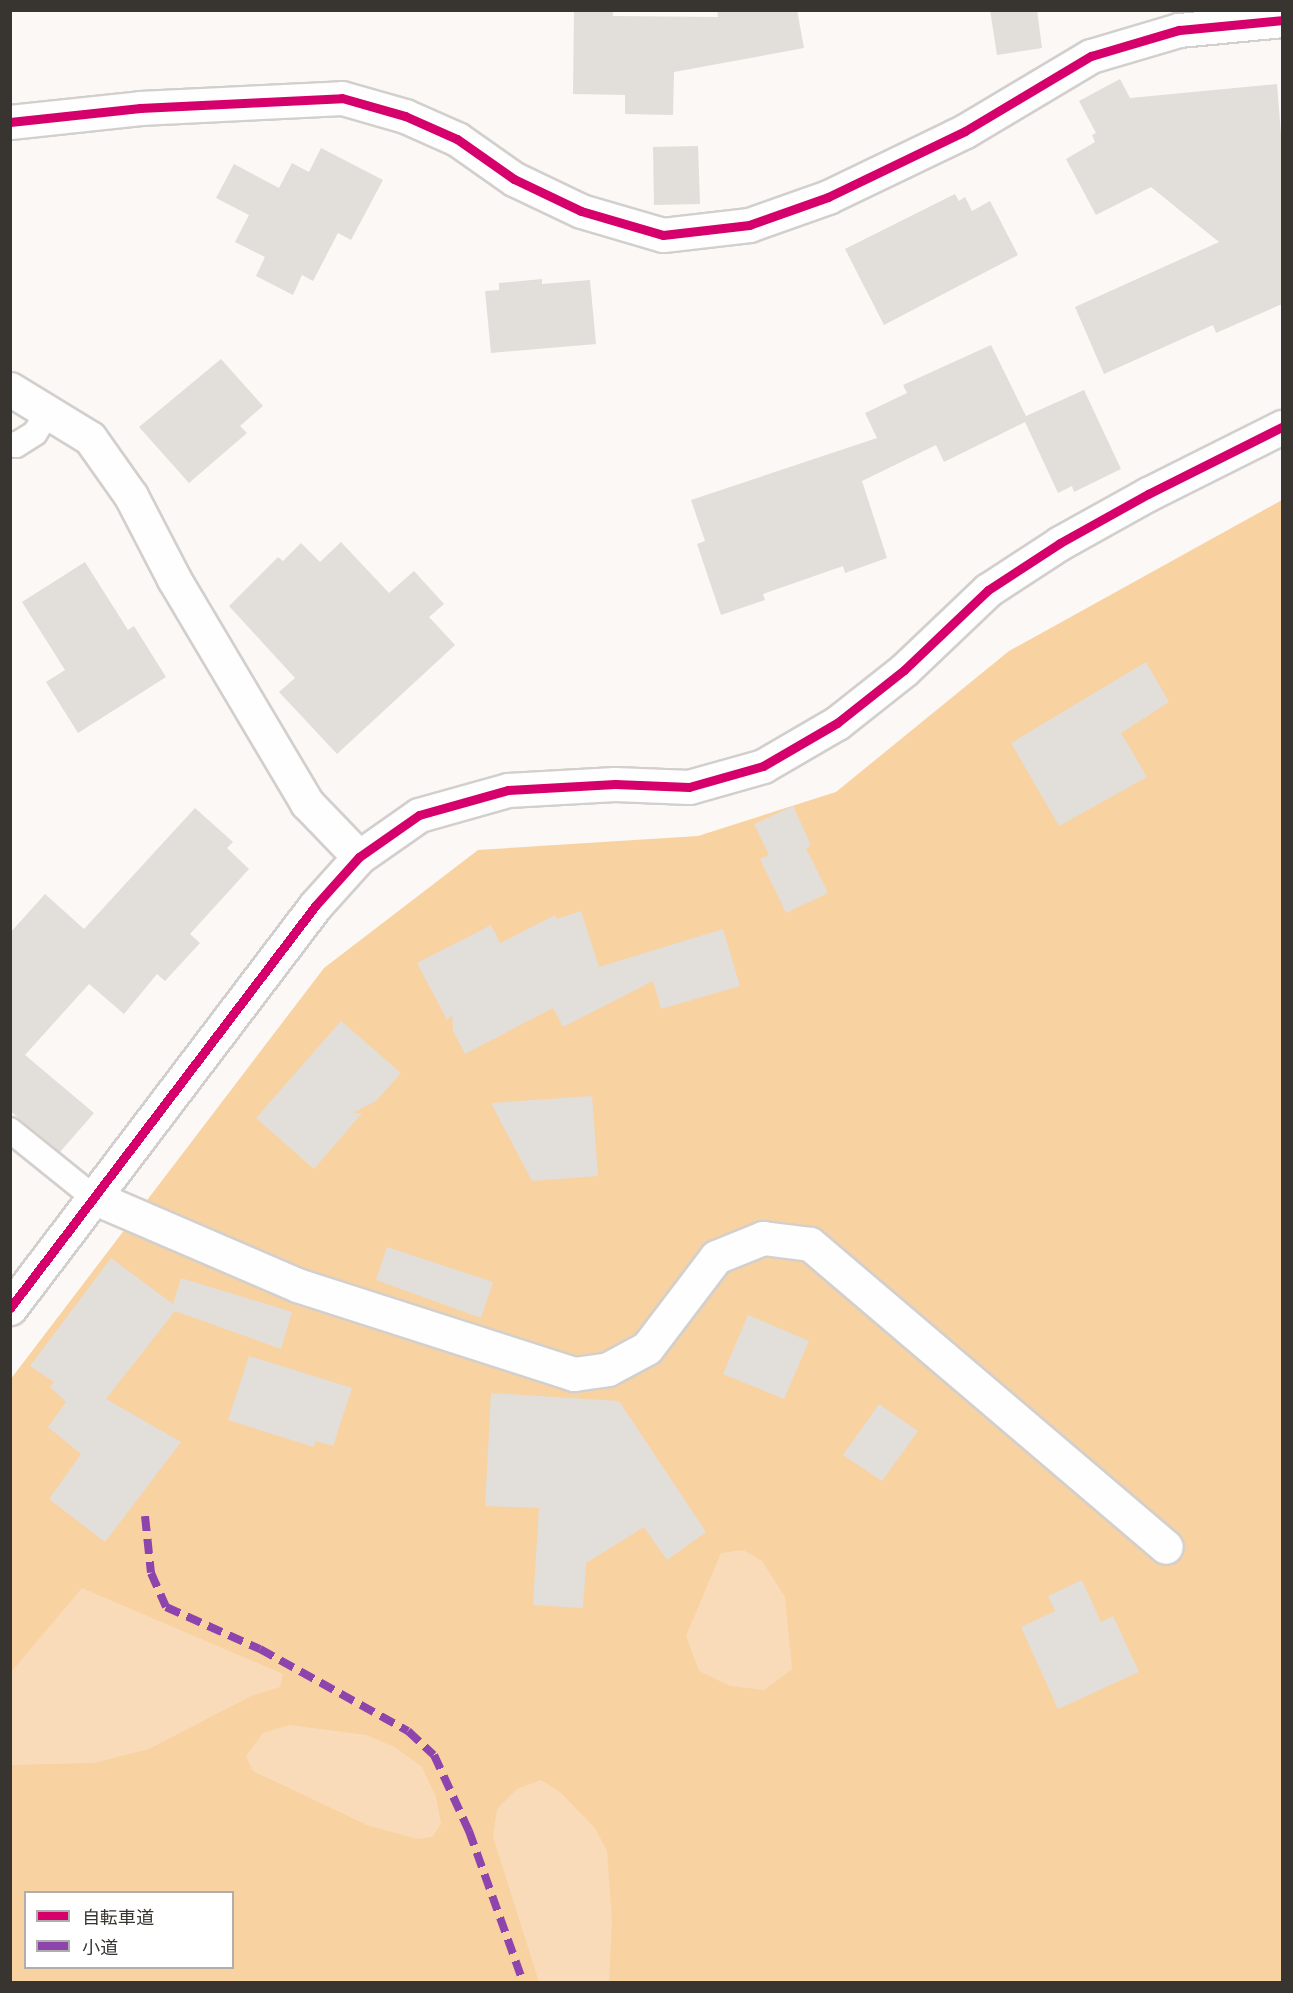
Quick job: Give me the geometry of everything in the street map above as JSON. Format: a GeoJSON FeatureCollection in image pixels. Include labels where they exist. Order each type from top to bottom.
{"type":"FeatureCollection","features":[{"type":"Feature","properties":{"kind":"street"},"geometry":{"type":"LineString","coordinates":[[10,122],[140,108],[342,98],[405,116],[457,140],[514,179],[581,211],[663,235],[749,225],[828,197],[965,131],[1091,56],[1179,30],[1282,20]]}},
{"type":"Feature","properties":{"kind":"street"},"geometry":{"type":"LineString","coordinates":[[10,389],[90,438],[131,496],[180,589],[307,803],[358,857]]}},
{"type":"Feature","properties":{"kind":"street"},"geometry":{"type":"LineString","coordinates":[[10,1308],[315,906],[358,857],[419,815],[508,790],[615,784],[689,787],[763,766],[837,723],[879,690],[987,590],[1060,543],[1148,494],[1282,427]]}},
{"type":"Feature","properties":{"kind":"street"},"geometry":{"type":"LineString","coordinates":[[93,1197],[297,1285],[574,1374],[608,1369],[647,1348],[716,1257],[763,1238],[810,1244],[1166,1547]]}},
{"type":"Feature","properties":{"kind":"lane"},"geometry":{"type":"LineString","coordinates":[[10,444],[16,445],[34,433],[48,412]]}},
{"type":"Feature","properties":{"kind":"lane"},"geometry":{"type":"LineString","coordinates":[[10,1130],[93,1197]]}},
{"type":"Feature","properties":{"kind":"shaded area"},"geometry":{"type":"Polygon","coordinates":[[[1282,500],[1282,1982],[11,1982],[10,1380],[324,968],[478,850],[698,836],[836,792],[1009,651],[1282,500]]]}},
{"type":"Feature","properties":{"kind":"shaded area"},"geometry":{"type":"Polygon","coordinates":[[[743,1550],[762,1561],[785,1597],[792,1669],[764,1690],[730,1686],[699,1671],[686,1636],[721,1553],[743,1550]]]}},
{"type":"Feature","properties":{"kind":"shaded area"},"geometry":{"type":"Polygon","coordinates":[[[82,1588],[283,1674],[280,1687],[251,1696],[149,1749],[94,1763],[11,1765],[11,1672],[82,1588]]]}},
{"type":"Feature","properties":{"kind":"shaded area"},"geometry":{"type":"Polygon","coordinates":[[[289,1725],[367,1735],[396,1748],[422,1767],[436,1797],[441,1824],[432,1837],[417,1839],[367,1825],[253,1771],[246,1756],[263,1733],[289,1725]]]}},
{"type":"Feature","properties":{"kind":"shaded area"},"geometry":{"type":"Polygon","coordinates":[[[541,1780],[560,1792],[595,1828],[607,1851],[612,1920],[609,1982],[539,1982],[493,1837],[497,1809],[517,1789],[541,1780]]]}},
{"type":"Feature","properties":{"kind":"building"},"geometry":{"type":"Polygon","coordinates":[[[574,10],[613,10],[613,16],[718,17],[717,10],[797,10],[804,48],[674,72],[673,115],[625,114],[625,95],[573,94],[574,10]]]}},
{"type":"Feature","properties":{"kind":"building"},"geometry":{"type":"Polygon","coordinates":[[[990,10],[1037,10],[1042,48],[997,55],[990,10]]]}},
{"type":"Feature","properties":{"kind":"building"},"geometry":{"type":"Polygon","coordinates":[[[1120,79],[1130,98],[1277,84],[1282,147],[1282,304],[1216,333],[1213,325],[1104,374],[1075,307],[1219,242],[1151,187],[1096,215],[1066,159],[1095,142],[1092,135],[1096,133],[1079,101],[1120,79]]]}},
{"type":"Feature","properties":{"kind":"building"},"geometry":{"type":"Polygon","coordinates":[[[698,146],[700,204],[654,205],[653,147],[698,146]]]}},
{"type":"Feature","properties":{"kind":"building"},"geometry":{"type":"Polygon","coordinates":[[[321,148],[383,180],[351,240],[338,233],[313,281],[302,275],[293,295],[256,276],[265,257],[235,242],[249,215],[216,198],[234,164],[279,188],[292,163],[309,172],[321,148]]]}},
{"type":"Feature","properties":{"kind":"building"},"geometry":{"type":"Polygon","coordinates":[[[955,194],[959,201],[965,197],[972,211],[990,201],[1018,255],[884,325],[845,249],[955,194]]]}},
{"type":"Feature","properties":{"kind":"building"},"geometry":{"type":"Polygon","coordinates":[[[542,279],[542,284],[590,280],[596,344],[491,353],[485,291],[499,290],[499,283],[542,279]]]}},
{"type":"Feature","properties":{"kind":"building"},"geometry":{"type":"Polygon","coordinates":[[[991,345],[1026,416],[1084,390],[1121,469],[1074,492],[1072,486],[1058,493],[1025,422],[944,462],[936,445],[862,481],[887,558],[845,573],[843,566],[763,594],[765,600],[721,615],[697,544],[705,541],[691,500],[877,438],[865,413],[907,393],[903,385],[991,345]]]}},
{"type":"Feature","properties":{"kind":"building"},"geometry":{"type":"Polygon","coordinates":[[[221,359],[263,406],[240,426],[247,433],[189,483],[139,427],[221,359]]]}},
{"type":"Feature","properties":{"kind":"building"},"geometry":{"type":"Polygon","coordinates":[[[341,542],[389,593],[414,571],[444,604],[429,617],[455,645],[337,754],[279,692],[295,678],[229,606],[278,557],[283,561],[301,543],[320,562],[341,542]]]}},
{"type":"Feature","properties":{"kind":"building"},"geometry":{"type":"Polygon","coordinates":[[[85,562],[128,630],[134,626],[166,677],[78,733],[46,682],[65,670],[22,602],[85,562]]]}},
{"type":"Feature","properties":{"kind":"building"},"geometry":{"type":"Polygon","coordinates":[[[1146,662],[1169,702],[1121,733],[1147,777],[1059,826],[1011,743],[1146,662]]]}},
{"type":"Feature","properties":{"kind":"building"},"geometry":{"type":"Polygon","coordinates":[[[793,806],[811,845],[806,848],[828,893],[786,913],[760,859],[769,855],[754,824],[793,806]]]}},
{"type":"Feature","properties":{"kind":"building"},"geometry":{"type":"Polygon","coordinates":[[[195,808],[233,842],[227,848],[249,869],[190,934],[200,943],[165,981],[157,974],[124,1014],[89,984],[25,1055],[94,1113],[60,1152],[10,1111],[10,933],[45,894],[84,929],[195,808]]]}},
{"type":"Feature","properties":{"kind":"building"},"geometry":{"type":"Polygon","coordinates":[[[581,911],[599,967],[723,929],[740,986],[661,1009],[653,981],[563,1027],[553,1008],[465,1054],[453,1031],[452,1015],[447,1020],[417,963],[491,925],[500,943],[555,915],[557,919],[581,911]]]}},
{"type":"Feature","properties":{"kind":"building"},"geometry":{"type":"Polygon","coordinates":[[[341,1021],[401,1073],[376,1101],[353,1113],[362,1113],[314,1169],[256,1118],[341,1021]]]}},
{"type":"Feature","properties":{"kind":"building"},"geometry":{"type":"Polygon","coordinates":[[[592,1096],[598,1176],[532,1181],[491,1103],[592,1096]]]}},
{"type":"Feature","properties":{"kind":"building"},"geometry":{"type":"Polygon","coordinates":[[[387,1247],[493,1282],[481,1318],[376,1280],[387,1247]]]}},
{"type":"Feature","properties":{"kind":"building"},"geometry":{"type":"Polygon","coordinates":[[[111,1258],[173,1304],[181,1278],[292,1312],[281,1349],[175,1311],[106,1399],[181,1442],[105,1542],[49,1499],[81,1454],[48,1427],[66,1402],[50,1387],[54,1382],[30,1366],[111,1258]]]}},
{"type":"Feature","properties":{"kind":"building"},"geometry":{"type":"Polygon","coordinates":[[[748,1315],[809,1341],[784,1399],[723,1374],[748,1315]]]}},
{"type":"Feature","properties":{"kind":"building"},"geometry":{"type":"Polygon","coordinates":[[[249,1356],[352,1388],[333,1446],[316,1441],[314,1447],[228,1420],[249,1356]]]}},
{"type":"Feature","properties":{"kind":"building"},"geometry":{"type":"Polygon","coordinates":[[[491,1393],[619,1401],[706,1532],[667,1560],[644,1527],[586,1563],[583,1608],[533,1605],[539,1508],[485,1506],[491,1393]]]}},
{"type":"Feature","properties":{"kind":"building"},"geometry":{"type":"Polygon","coordinates":[[[879,1404],[918,1431],[882,1481],[843,1455],[879,1404]]]}},
{"type":"Feature","properties":{"kind":"building"},"geometry":{"type":"Polygon","coordinates":[[[1082,1580],[1101,1622],[1113,1616],[1139,1672],[1058,1709],[1021,1627],[1055,1611],[1048,1596],[1082,1580]]]}},
{"type":"Feature","properties":{"kind":"marked path"},"geometry":{"type":"LineString","coordinates":[[145,1516],[151,1573],[166,1607],[260,1649],[408,1731],[434,1755],[469,1831],[523,1982]]}},
{"type":"Feature","properties":{"kind":"cycle path"},"geometry":{"type":"LineString","coordinates":[[10,122],[140,108],[342,98],[405,116],[457,139],[514,179],[581,211],[663,235],[749,225],[828,197],[965,131],[1091,56],[1179,30],[1282,20]]}},
{"type":"Feature","properties":{"kind":"cycle path"},"geometry":{"type":"LineString","coordinates":[[10,1308],[315,906],[359,857],[419,815],[508,790],[615,784],[689,787],[763,766],[837,723],[904,670],[988,590],[1060,543],[1148,494],[1282,427]]}}]}
